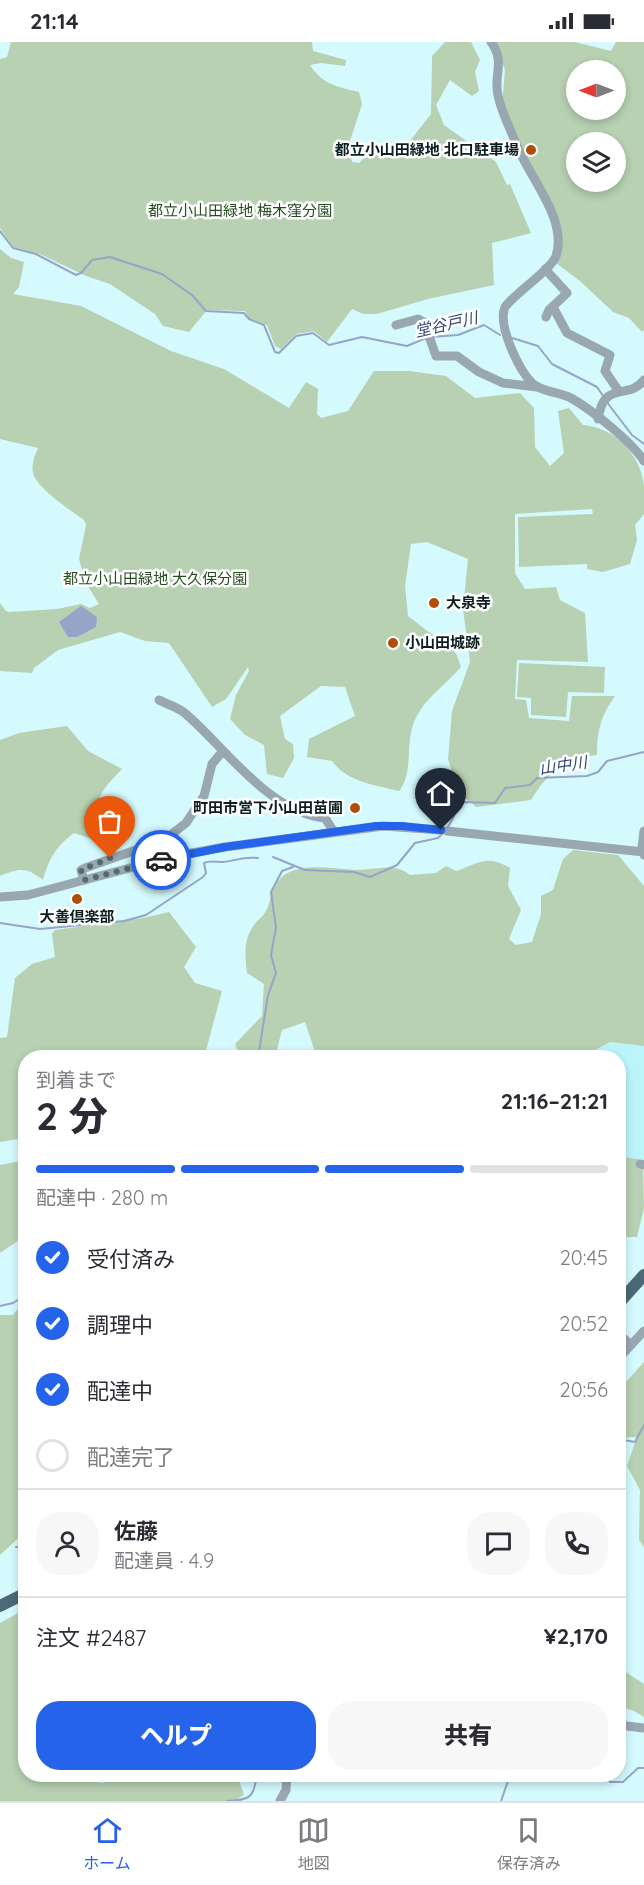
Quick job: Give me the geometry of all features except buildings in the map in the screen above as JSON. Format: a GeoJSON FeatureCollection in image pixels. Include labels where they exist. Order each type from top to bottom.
{"type":"FeatureCollection","features":[{"type":"Feature","properties":{"kind":"main road"},"geometry":{"type":"LineString","coordinates":[[626,1295],[644,1275]]}},
{"type":"Feature","properties":{"kind":"main road"},"geometry":{"type":"LineString","coordinates":[[0,1606],[18,1597]]}},
{"type":"Feature","properties":{"kind":"street"},"geometry":{"type":"LineString","coordinates":[[491,42],[500,59],[498,94],[519,152],[541,190],[558,232],[555,261],[512,298],[503,310],[502,317],[509,343],[531,382],[537,387]]}},
{"type":"Feature","properties":{"kind":"street"},"geometry":{"type":"LineString","coordinates":[[545,269],[567,294],[546,317]]}},
{"type":"Feature","properties":{"kind":"street"},"geometry":{"type":"LineString","coordinates":[[553,307],[567,333],[610,356],[605,371],[618,390]]}},
{"type":"Feature","properties":{"kind":"street"},"geometry":{"type":"LineString","coordinates":[[396,325],[418,320],[426,324],[436,356],[457,356],[479,372],[503,383],[537,387],[571,399],[629,442],[642,458]]}},
{"type":"Feature","properties":{"kind":"street"},"geometry":{"type":"LineString","coordinates":[[598,419],[605,400],[618,390],[634,389],[644,380]]}},
{"type":"Feature","properties":{"kind":"street"},"geometry":{"type":"LineString","coordinates":[[159,700],[188,716],[223,751],[285,806],[308,817],[325,818],[334,832]]}},
{"type":"Feature","properties":{"kind":"street"},"geometry":{"type":"LineString","coordinates":[[84,880],[81,870],[164,840],[186,823],[202,801],[212,764],[223,751]]}},
{"type":"Feature","properties":{"kind":"street"},"geometry":{"type":"LineString","coordinates":[[0,897],[28,895],[176,856],[376,826],[402,826],[643,853],[644,831]]}},
{"type":"Feature","properties":{"kind":"street"},"geometry":{"type":"LineString","coordinates":[[626,1350],[644,1330]]}},
{"type":"Feature","properties":{"kind":"street"},"geometry":{"type":"LineString","coordinates":[[626,1340],[631,1345]]}},
{"type":"Feature","properties":{"kind":"street"},"geometry":{"type":"LineString","coordinates":[[626,1726],[644,1728]]}},
{"type":"Feature","properties":{"kind":"street"},"geometry":{"type":"LineString","coordinates":[[280,1801],[286,1790],[286,1782]]}},
{"type":"Feature","properties":{"kind":"shaded area"},"geometry":{"type":"Polygon","coordinates":[[[81,606],[97,617],[96,627],[77,637],[68,637],[59,622],[81,606]]]}},
{"type":"Feature","properties":{"kind":"shaded area"},"geometry":{"type":"Polygon","coordinates":[[[610,1042],[644,1046],[644,1162],[626,1159],[626,1050],[596,1050],[610,1042]]]}},
{"type":"Feature","properties":{"kind":"green space","name":"都立小山田緑地 梅木窪分園"},"geometry":{"type":"Polygon","coordinates":[[[11,42],[312,42],[313,51],[346,60],[345,66],[321,63],[310,65],[320,77],[331,84],[359,92],[362,104],[348,147],[352,162],[359,163],[368,154],[410,141],[431,114],[432,56],[445,42],[471,42],[480,60],[475,72],[479,91],[472,96],[450,80],[436,105],[444,125],[496,162],[507,185],[510,184],[531,233],[492,243],[494,285],[428,299],[377,314],[363,314],[352,309],[327,342],[314,331],[296,334],[281,349],[275,346],[267,325],[249,318],[245,311],[207,310],[189,332],[163,326],[155,314],[110,284],[86,276],[40,254],[13,247],[0,228],[0,59],[7,57],[11,42]]]}},
{"type":"Feature","properties":{"kind":"green space"},"geometry":{"type":"Polygon","coordinates":[[[492,42],[575,42],[611,51],[616,42],[644,42],[644,330],[642,332],[629,318],[613,312],[580,281],[556,263],[561,237],[502,105],[505,70],[497,48],[492,42]]]}},
{"type":"Feature","properties":{"kind":"green space","name":"都立小山田緑地 大久保分園"},"geometry":{"type":"Polygon","coordinates":[[[0,249],[11,258],[24,262],[19,287],[13,294],[81,306],[171,351],[224,369],[289,408],[306,382],[318,389],[317,414],[321,418],[348,411],[374,371],[409,371],[446,376],[475,398],[520,393],[534,408],[535,447],[550,466],[564,453],[558,411],[569,408],[583,425],[605,431],[624,444],[638,463],[644,486],[644,514],[635,525],[637,540],[630,564],[603,572],[587,569],[587,564],[519,567],[518,517],[593,514],[592,509],[515,514],[515,573],[525,589],[556,587],[560,600],[585,613],[588,662],[517,660],[515,699],[526,700],[529,718],[569,721],[572,696],[615,696],[601,724],[597,755],[575,760],[558,769],[550,775],[531,800],[476,807],[458,792],[448,759],[452,711],[470,662],[463,609],[468,559],[427,542],[411,544],[405,586],[408,616],[456,653],[461,667],[426,702],[416,718],[410,736],[408,769],[399,791],[353,778],[345,774],[332,761],[307,757],[309,739],[355,716],[345,687],[321,686],[280,716],[285,739],[293,744],[294,758],[283,778],[267,774],[264,745],[245,735],[230,719],[236,695],[249,671],[248,667],[226,699],[212,707],[169,643],[145,641],[120,632],[58,650],[34,668],[32,673],[0,671],[0,603],[9,612],[57,609],[81,604],[90,608],[99,604],[86,583],[79,559],[86,525],[84,520],[56,500],[34,476],[33,461],[38,448],[0,439],[0,249]]]}},
{"type":"Feature","properties":{"kind":"green space"},"geometry":{"type":"Polygon","coordinates":[[[519,663],[605,667],[604,693],[568,692],[566,717],[531,715],[531,698],[517,697],[519,663]]]}},
{"type":"Feature","properties":{"kind":"green space"},"geometry":{"type":"Polygon","coordinates":[[[67,726],[88,751],[122,769],[106,787],[98,802],[102,842],[74,833],[54,854],[43,880],[23,870],[0,876],[0,740],[19,733],[67,726]]]}},
{"type":"Feature","properties":{"kind":"green space"},"geometry":{"type":"Polygon","coordinates":[[[573,850],[618,855],[644,886],[644,1046],[610,1042],[596,1050],[314,1050],[305,1022],[282,1030],[277,1050],[237,1050],[235,1044],[262,1016],[264,984],[247,973],[246,942],[255,923],[267,909],[273,889],[288,873],[310,867],[357,870],[391,868],[410,875],[436,873],[446,866],[456,871],[483,861],[495,861],[510,868],[508,886],[521,910],[509,939],[516,945],[532,942],[541,914],[541,896],[553,890],[563,859],[573,850]]]}},
{"type":"Feature","properties":{"kind":"green space"},"geometry":{"type":"Polygon","coordinates":[[[169,912],[196,947],[184,967],[195,983],[222,991],[206,1050],[18,1050],[18,1139],[0,1142],[0,1038],[7,1037],[15,978],[32,964],[55,957],[52,934],[55,930],[143,918],[169,912]]]}},
{"type":"Feature","properties":{"kind":"green space"},"geometry":{"type":"Polygon","coordinates":[[[626,1157],[643,1160],[644,1208],[637,1237],[626,1237],[626,1157]]]}},
{"type":"Feature","properties":{"kind":"green space"},"geometry":{"type":"Polygon","coordinates":[[[18,1161],[18,1241],[0,1253],[0,1165],[18,1161]]]}},
{"type":"Feature","properties":{"kind":"green space"},"geometry":{"type":"Polygon","coordinates":[[[18,1309],[18,1538],[0,1555],[0,1315],[13,1315],[18,1309]]]}},
{"type":"Feature","properties":{"kind":"green space"},"geometry":{"type":"Polygon","coordinates":[[[644,1362],[644,1547],[639,1540],[640,1490],[627,1466],[637,1437],[626,1438],[626,1382],[644,1362]]]}},
{"type":"Feature","properties":{"kind":"green space"},"geometry":{"type":"Polygon","coordinates":[[[18,1613],[18,1782],[239,1782],[244,1795],[233,1801],[0,1801],[0,1623],[18,1613]]]}},
{"type":"Feature","properties":{"kind":"green space"},"geometry":{"type":"Polygon","coordinates":[[[626,1672],[644,1684],[644,1717],[626,1708],[626,1672]]]}},
{"type":"Feature","properties":{"kind":"waterway","name":"堂谷戸川"},"geometry":{"type":"LineString","coordinates":[[0,231],[13,248],[36,254],[76,275],[81,273],[92,260],[110,257],[162,274],[192,295],[206,311],[244,313],[249,319],[264,325],[275,352],[279,353],[296,336],[313,333],[329,345],[362,337],[407,346],[426,338]]}},
{"type":"Feature","properties":{"kind":"waterway","name":"堂谷戸川"},"geometry":{"type":"LineString","coordinates":[[431,337],[458,335],[484,325],[500,335]]}},
{"type":"Feature","properties":{"kind":"waterway","name":"堂谷戸川"},"geometry":{"type":"LineString","coordinates":[[512,338],[538,346],[552,364],[597,387],[603,396]]}},
{"type":"Feature","properties":{"kind":"waterway","name":"堂谷戸川"},"geometry":{"type":"LineString","coordinates":[[606,401],[632,435],[644,444]]}},
{"type":"Feature","properties":{"kind":"waterway","name":"山中川"},"geometry":{"type":"LineString","coordinates":[[446,829],[462,802],[495,803],[505,788],[530,785],[537,778],[587,776],[598,772],[607,761],[644,752]]}},
{"type":"Feature","properties":{"kind":"waterway","name":"山中川"},"geometry":{"type":"LineString","coordinates":[[273,857],[305,870],[354,872],[370,877],[397,865],[415,843],[438,838],[443,833]]}},
{"type":"Feature","properties":{"kind":"waterway","name":"山中川"},"geometry":{"type":"LineString","coordinates":[[0,923],[40,929],[124,921],[146,915],[203,877],[206,873],[204,863],[258,858]]}},
{"type":"Feature","properties":{"kind":"waterway"},"geometry":{"type":"LineString","coordinates":[[259,1050],[268,995],[276,973],[271,955],[276,928],[271,892],[282,871],[293,867]]}},
{"type":"Feature","properties":{"kind":"waterway"},"geometry":{"type":"LineString","coordinates":[[0,1306],[18,1300]]}},
{"type":"Feature","properties":{"kind":"waterway"},"geometry":{"type":"LineString","coordinates":[[626,1440],[635,1442],[644,1425]]}},
{"type":"Feature","properties":{"kind":"waterway"},"geometry":{"type":"LineString","coordinates":[[626,1779],[638,1768],[644,1768]]}},
{"type":"Feature","properties":{"kind":"waterway"},"geometry":{"type":"LineString","coordinates":[[227,1801],[241,1800],[250,1796],[255,1782]]}},
{"type":"Feature","properties":{"kind":"waterway"},"geometry":{"type":"LineString","coordinates":[[501,1801],[508,1782]]}},
{"type":"Feature","properties":{"kind":"waterway"},"geometry":{"type":"LineString","coordinates":[[610,1782],[623,1782]]}},
{"type":"Feature","properties":{"kind":"way so far"},"geometry":{"type":"LineString","coordinates":[[110,858],[81,870],[84,880],[161,860]]}},
{"type":"Feature","properties":{"kind":"place","name":"都立小山田緑地 北口駐車場"},"geometry":{"type":"Point","coordinates":[531,150]}},
{"type":"Feature","properties":{"kind":"place","name":"大泉寺"},"geometry":{"type":"Point","coordinates":[434,603]}},
{"type":"Feature","properties":{"kind":"place","name":"小山田城跡"},"geometry":{"type":"Point","coordinates":[393,643]}},
{"type":"Feature","properties":{"kind":"place","name":"町田市営下小山田苗圃"},"geometry":{"type":"Point","coordinates":[355,808]}},
{"type":"Feature","properties":{"kind":"place","name":"大善倶楽部"},"geometry":{"type":"Point","coordinates":[77,899]}},
{"type":"Feature","properties":{"kind":"route"},"geometry":{"type":"LineString","coordinates":[[161,860],[225,847],[376,826],[441,830]]}}]}
